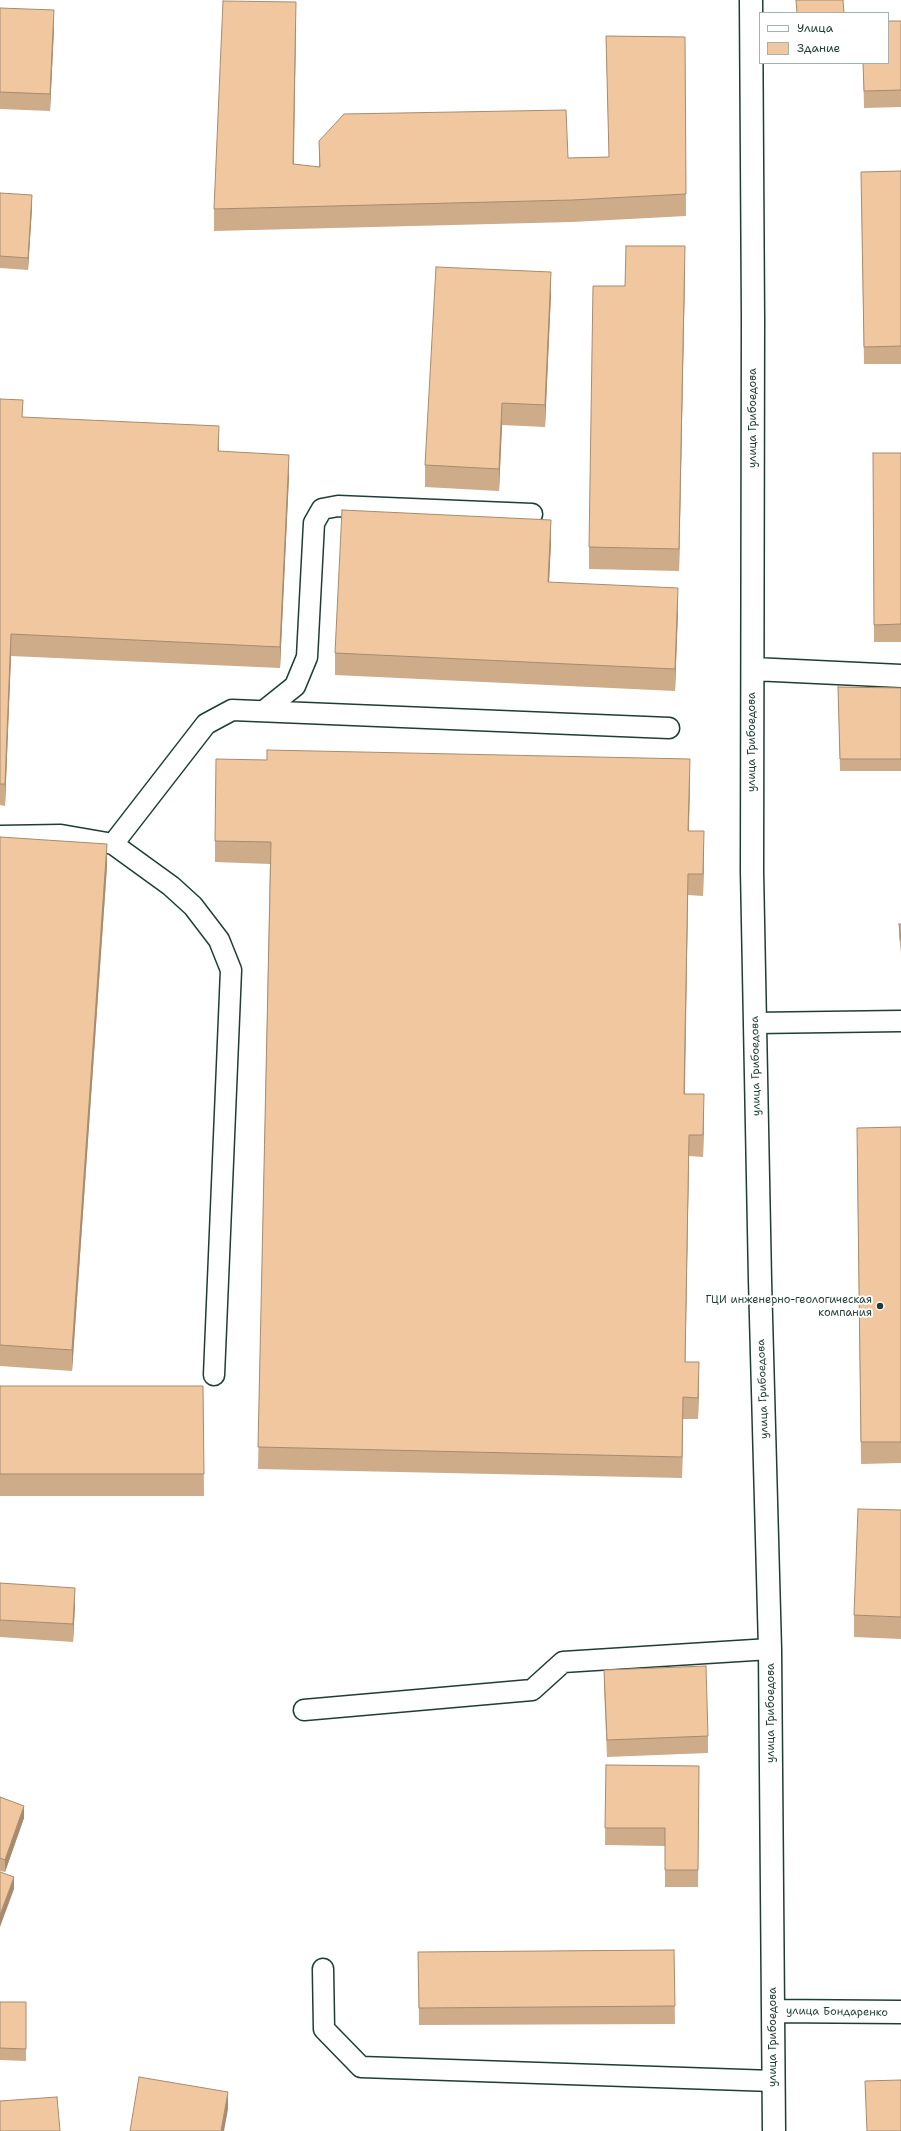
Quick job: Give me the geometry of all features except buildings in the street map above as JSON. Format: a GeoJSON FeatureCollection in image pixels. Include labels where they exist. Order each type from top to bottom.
{"type":"FeatureCollection","features":[{"type":"Feature","properties":{"kind":"street","name":"улица Грибоедова"},"geometry":{"type":"LineString","coordinates":[[751,0],[753,310],[752,871],[760,1280],[770,1649],[774,2131]]}},
{"type":"Feature","properties":{"kind":"street"},"geometry":{"type":"LineString","coordinates":[[753,668],[901,676]]}},
{"type":"Feature","properties":{"kind":"street","name":"улица Бондаренко"},"geometry":{"type":"LineString","coordinates":[[773,2011],[901,2012]]}},
{"type":"Feature","properties":{"kind":"lane"},"geometry":{"type":"LineString","coordinates":[[265,710],[295,686],[307,657],[314,522],[322,509],[338,506],[532,514]]}},
{"type":"Feature","properties":{"kind":"lane"},"geometry":{"type":"LineString","coordinates":[[113,844],[206,724],[232,710],[265,710],[297,714],[669,728]]}},
{"type":"Feature","properties":{"kind":"lane"},"geometry":{"type":"LineString","coordinates":[[0,836],[61,835],[113,844],[171,886],[193,906],[219,940],[231,970],[214,1374]]}},
{"type":"Feature","properties":{"kind":"lane"},"geometry":{"type":"LineString","coordinates":[[755,1023],[901,1021]]}},
{"type":"Feature","properties":{"kind":"lane"},"geometry":{"type":"LineString","coordinates":[[304,1710],[532,1690],[563,1662],[770,1649]]}},
{"type":"Feature","properties":{"kind":"lane"},"geometry":{"type":"LineString","coordinates":[[323,1969],[324,2029],[361,2067],[773,2081]]}},
{"type":"Feature","properties":{"kind":"place","name":"ГЦИ инженерно-геологическая компания"},"geometry":{"type":"Point","coordinates":[880,1306]}}]}
